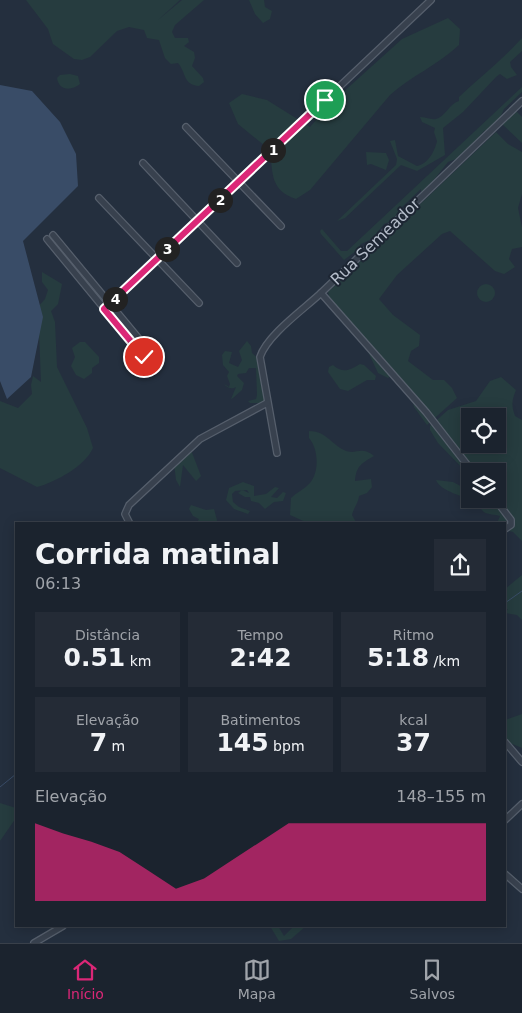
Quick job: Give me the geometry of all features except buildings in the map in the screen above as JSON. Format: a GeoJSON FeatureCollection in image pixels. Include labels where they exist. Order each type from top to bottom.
{"type":"FeatureCollection","features":[{"type":"Feature","properties":{"kind":"street"},"geometry":{"type":"LineString","coordinates":[[104,309],[431,0]]}},
{"type":"Feature","properties":{"kind":"street","name":"Rua Semeador"},"geometry":{"type":"LineString","coordinates":[[466,463],[426,412],[322,293],[522,101]]}},
{"type":"Feature","properties":{"kind":"street"},"geometry":{"type":"LineString","coordinates":[[186,127],[281,226]]}},
{"type":"Feature","properties":{"kind":"street"},"geometry":{"type":"LineString","coordinates":[[143,163],[237,263]]}},
{"type":"Feature","properties":{"kind":"street"},"geometry":{"type":"LineString","coordinates":[[99,198],[199,304]]}},
{"type":"Feature","properties":{"kind":"street"},"geometry":{"type":"LineString","coordinates":[[53,235],[150,352]]}},
{"type":"Feature","properties":{"kind":"street"},"geometry":{"type":"LineString","coordinates":[[47,239],[144,357]]}},
{"type":"Feature","properties":{"kind":"street"},"geometry":{"type":"LineString","coordinates":[[277,453],[260,362],[262,349],[322,293]]}},
{"type":"Feature","properties":{"kind":"street"},"geometry":{"type":"LineString","coordinates":[[129,522],[125,514],[129,505],[182,454],[200,439],[267,403]]}},
{"type":"Feature","properties":{"kind":"street"},"geometry":{"type":"LineString","coordinates":[[502,508],[511,520],[511,524],[506,528]]}},
{"type":"Feature","properties":{"kind":"street"},"geometry":{"type":"LineString","coordinates":[[506,743],[522,762]]}},
{"type":"Feature","properties":{"kind":"street"},"geometry":{"type":"LineString","coordinates":[[506,819],[522,804]]}},
{"type":"Feature","properties":{"kind":"street"},"geometry":{"type":"LineString","coordinates":[[506,875],[522,889]]}},
{"type":"Feature","properties":{"kind":"street"},"geometry":{"type":"LineString","coordinates":[[34,943],[61,927]]}},
{"type":"Feature","properties":{"kind":"green space"},"geometry":{"type":"Polygon","coordinates":[[[26,0],[180,0],[158,20],[182,0],[204,0],[175,25],[172,32],[175,38],[188,38],[189,42],[184,46],[194,52],[195,58],[192,66],[203,78],[204,82],[199,86],[187,81],[178,63],[171,64],[165,58],[159,40],[147,38],[144,30],[129,27],[117,31],[90,57],[82,60],[74,59],[53,44],[48,29],[26,0]]]}},
{"type":"Feature","properties":{"kind":"green space"},"geometry":{"type":"Polygon","coordinates":[[[249,0],[264,0],[265,7],[272,11],[270,19],[263,23],[255,14],[249,0]]]}},
{"type":"Feature","properties":{"kind":"green space"},"geometry":{"type":"Polygon","coordinates":[[[448,18],[460,29],[459,45],[390,95],[310,190],[296,199],[281,191],[274,180],[270,150],[238,124],[229,103],[242,94],[267,100],[310,127],[330,104],[402,39],[448,18]]]}},
{"type":"Feature","properties":{"kind":"green space"},"geometry":{"type":"Polygon","coordinates":[[[522,38],[522,51],[510,62],[517,75],[507,79],[500,74],[463,112],[443,128],[445,155],[417,171],[401,165],[345,218],[337,221],[396,165],[397,159],[390,141],[395,140],[398,156],[417,166],[428,160],[435,149],[437,141],[434,132],[435,128],[422,122],[420,117],[434,119],[442,116],[452,105],[459,101],[459,97],[522,38]]]}},
{"type":"Feature","properties":{"kind":"green space"},"geometry":{"type":"Polygon","coordinates":[[[70,74],[78,76],[80,84],[69,89],[60,85],[57,78],[60,75],[70,74]]]}},
{"type":"Feature","properties":{"kind":"green space"},"geometry":{"type":"Polygon","coordinates":[[[522,87],[522,92],[504,109],[496,127],[484,131],[462,157],[448,162],[429,186],[421,192],[421,189],[401,208],[392,221],[384,224],[372,239],[361,244],[356,251],[344,260],[321,234],[320,231],[322,229],[341,251],[347,251],[522,87]]]}},
{"type":"Feature","properties":{"kind":"green space"},"geometry":{"type":"Polygon","coordinates":[[[516,111],[522,117],[522,143],[502,124],[516,111]]]}},
{"type":"Feature","properties":{"kind":"green space"},"geometry":{"type":"Polygon","coordinates":[[[496,132],[508,144],[522,152],[522,194],[518,208],[522,227],[522,247],[512,249],[509,259],[515,267],[504,274],[495,271],[450,231],[442,234],[397,275],[379,299],[393,315],[420,335],[419,346],[411,351],[408,361],[433,380],[444,380],[452,388],[457,398],[427,425],[414,407],[412,397],[395,372],[388,378],[378,373],[362,339],[330,300],[328,292],[496,132]]]}},
{"type":"Feature","properties":{"kind":"green space"},"geometry":{"type":"Polygon","coordinates":[[[366,152],[386,153],[389,160],[386,170],[371,164],[367,165],[366,152]]]}},
{"type":"Feature","properties":{"kind":"green space"},"geometry":{"type":"Polygon","coordinates":[[[42,272],[62,284],[58,304],[51,311],[55,322],[57,367],[87,428],[93,448],[77,467],[53,481],[37,487],[0,468],[0,401],[18,408],[32,394],[33,376],[41,382],[38,307],[45,299],[48,290],[42,282],[42,272]]]}},
{"type":"Feature","properties":{"kind":"green space"},"geometry":{"type":"Polygon","coordinates":[[[482,284],[490,284],[495,289],[493,300],[482,302],[477,297],[477,289],[482,284]]]}},
{"type":"Feature","properties":{"kind":"green space"},"geometry":{"type":"Polygon","coordinates":[[[247,341],[251,346],[252,353],[266,366],[266,370],[260,375],[265,399],[263,403],[250,403],[248,401],[256,399],[257,395],[256,368],[249,368],[246,373],[238,374],[237,376],[244,383],[242,390],[231,399],[236,387],[229,388],[224,384],[229,387],[230,384],[227,376],[229,372],[223,365],[222,355],[225,351],[232,352],[229,363],[238,367],[242,360],[239,351],[247,341]]]}},
{"type":"Feature","properties":{"kind":"green space"},"geometry":{"type":"Polygon","coordinates":[[[80,342],[85,342],[99,357],[99,363],[92,368],[92,373],[84,379],[76,375],[71,366],[75,357],[72,348],[80,342]]]}},
{"type":"Feature","properties":{"kind":"green space"},"geometry":{"type":"Polygon","coordinates":[[[360,364],[364,365],[376,376],[375,380],[367,380],[348,391],[340,389],[328,372],[329,367],[333,365],[346,370],[360,364]]]}},
{"type":"Feature","properties":{"kind":"green space"},"geometry":{"type":"Polygon","coordinates":[[[501,377],[516,390],[513,409],[515,416],[522,420],[522,541],[513,532],[506,530],[506,522],[497,522],[500,516],[486,513],[480,508],[506,508],[506,463],[461,463],[461,467],[438,443],[430,430],[430,426],[448,410],[476,401],[490,381],[501,377]]]}},
{"type":"Feature","properties":{"kind":"green space"},"geometry":{"type":"Polygon","coordinates":[[[309,431],[320,433],[348,452],[365,451],[374,456],[360,466],[357,472],[355,481],[371,479],[372,487],[367,493],[359,496],[352,515],[356,522],[306,522],[290,515],[291,498],[308,485],[315,472],[316,453],[309,438],[309,431]]]}},
{"type":"Feature","properties":{"kind":"green space"},"geometry":{"type":"Polygon","coordinates":[[[191,450],[201,476],[196,481],[183,465],[180,487],[176,480],[174,464],[191,450]]]}},
{"type":"Feature","properties":{"kind":"green space"},"geometry":{"type":"Polygon","coordinates":[[[436,480],[453,482],[461,486],[461,496],[443,488],[436,480]]]}},
{"type":"Feature","properties":{"kind":"green space"},"geometry":{"type":"Polygon","coordinates":[[[243,482],[254,486],[254,496],[266,494],[275,487],[279,488],[271,497],[277,498],[283,492],[286,493],[283,501],[274,502],[265,509],[259,503],[251,501],[250,497],[245,497],[238,493],[241,490],[235,491],[232,494],[233,502],[239,507],[250,511],[248,514],[234,509],[226,500],[229,488],[243,482]]]}},
{"type":"Feature","properties":{"kind":"green space"},"geometry":{"type":"Polygon","coordinates":[[[191,505],[206,510],[214,509],[217,522],[197,522],[199,519],[193,516],[189,509],[191,505]]]}},
{"type":"Feature","properties":{"kind":"green space"},"geometry":{"type":"Polygon","coordinates":[[[522,575],[522,620],[517,615],[506,613],[508,609],[506,609],[506,588],[522,575]]]}},
{"type":"Feature","properties":{"kind":"green space"},"geometry":{"type":"Polygon","coordinates":[[[522,714],[522,748],[510,743],[506,748],[506,720],[522,714]]]}},
{"type":"Feature","properties":{"kind":"green space"},"geometry":{"type":"Polygon","coordinates":[[[0,803],[15,808],[15,819],[0,841],[0,803]]]}},
{"type":"Feature","properties":{"kind":"green space"},"geometry":{"type":"Polygon","coordinates":[[[271,927],[279,927],[284,936],[293,927],[305,927],[291,939],[279,941],[271,927]]]}},
{"type":"Feature","properties":{"kind":"water"},"geometry":{"type":"Polygon","coordinates":[[[0,85],[32,91],[60,122],[76,154],[78,186],[23,241],[43,317],[31,377],[7,399],[0,381],[0,85]]]}},
{"type":"Feature","properties":{"kind":"waterway"},"geometry":{"type":"LineString","coordinates":[[506,602],[522,591]]}},
{"type":"Feature","properties":{"kind":"waterway"},"geometry":{"type":"LineString","coordinates":[[0,787],[15,775]]}},
{"type":"Feature","properties":{"kind":"route"},"geometry":{"type":"LineString","coordinates":[[144,357],[104,309],[325,100]]}}]}
